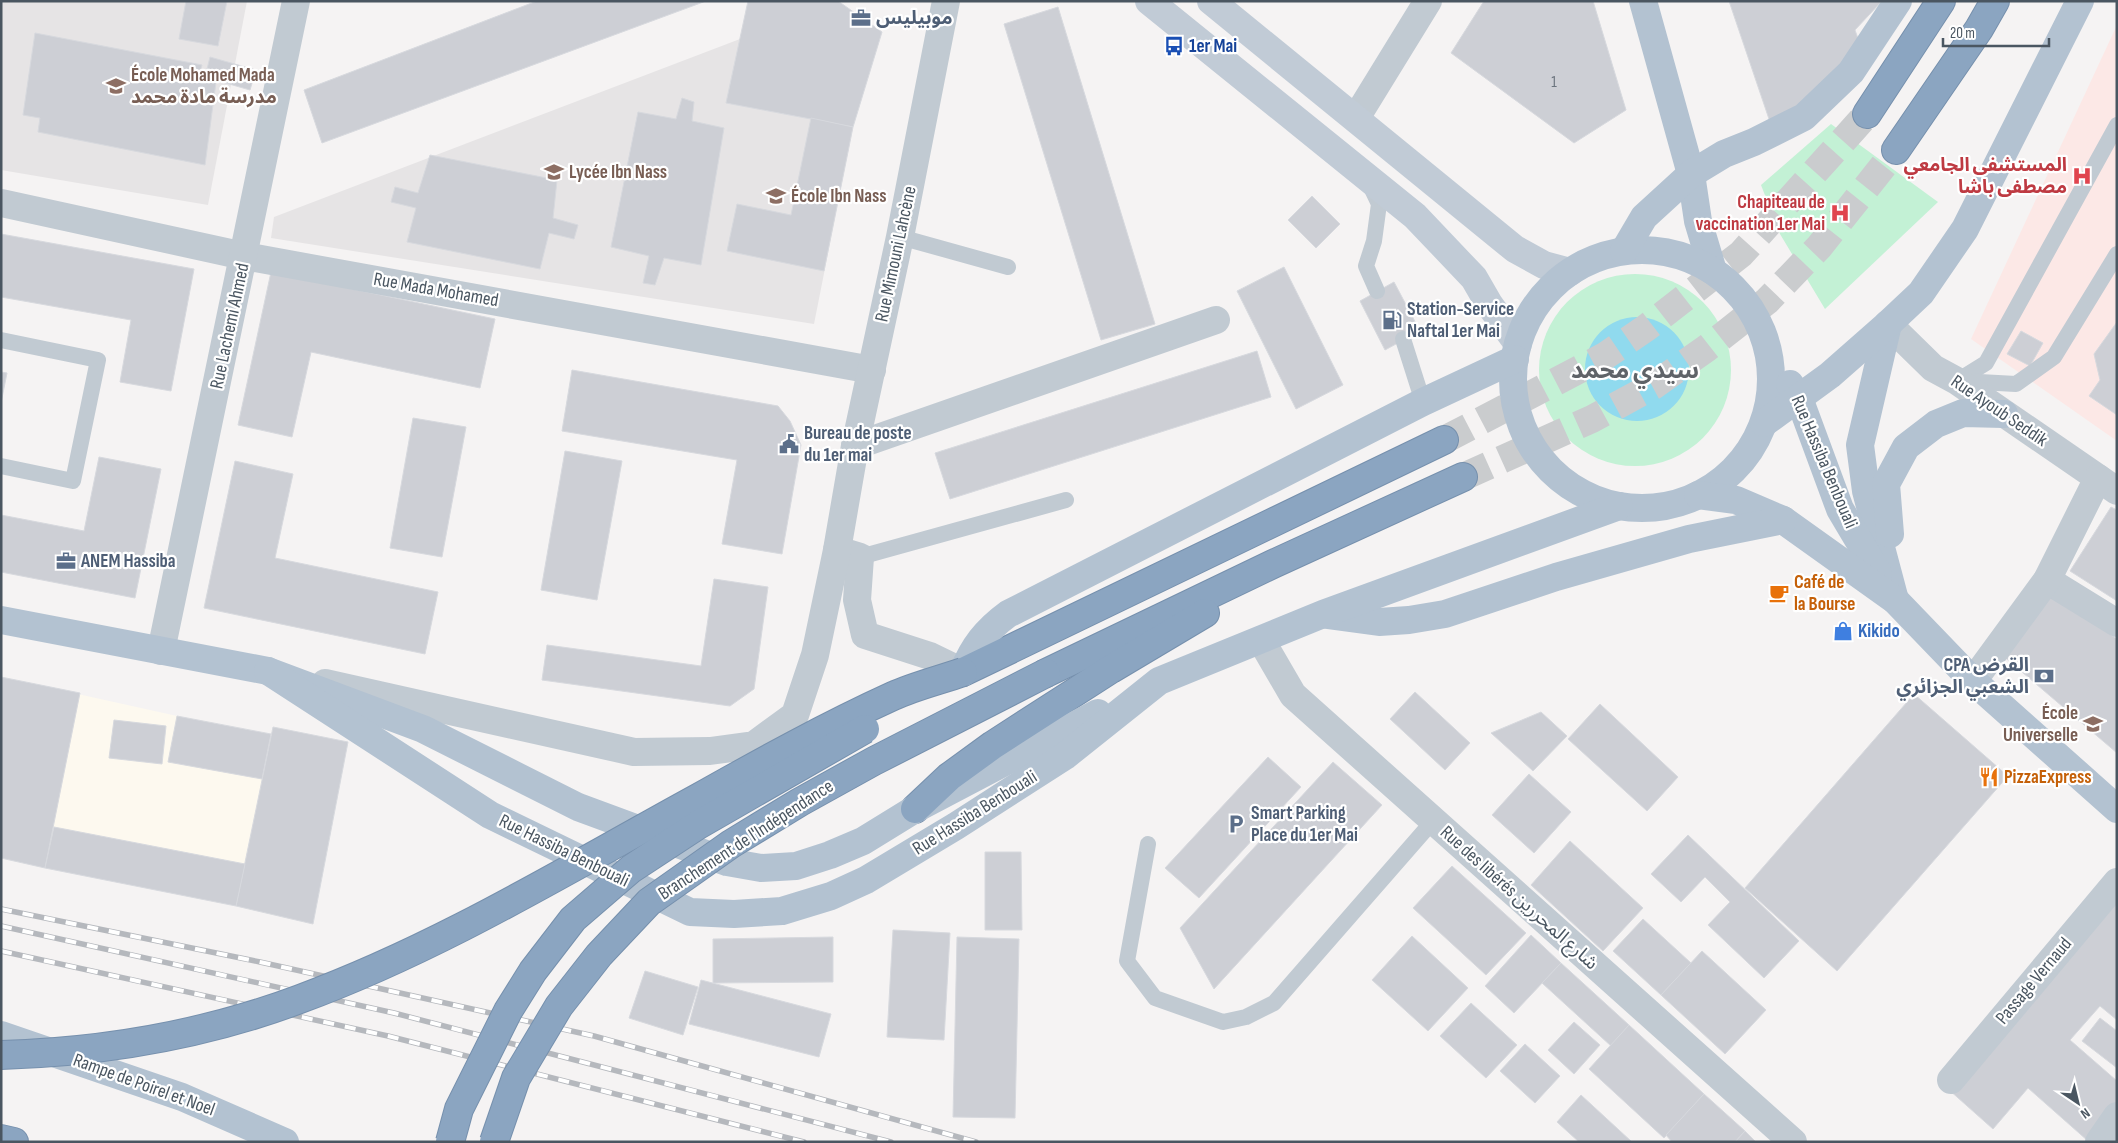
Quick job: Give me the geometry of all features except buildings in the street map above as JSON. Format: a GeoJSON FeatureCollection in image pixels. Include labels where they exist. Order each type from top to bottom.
{"type":"FeatureCollection","features":[{"type":"Feature","properties":{"kind":"highway"},"geometry":{"type":"LineString","coordinates":[[1868,114],[1941,1]]}},
{"type":"Feature","properties":{"kind":"highway"},"geometry":{"type":"LineString","coordinates":[[1896,150],[1995,1]]}},
{"type":"Feature","properties":{"kind":"highway"},"geometry":{"type":"LineString","coordinates":[[1,1055],[41,1054],[159,1038],[223,1023],[306,996],[366,973],[439,938],[730,780],[887,699],[963,672],[1444,440]]}},
{"type":"Feature","properties":{"kind":"highway"},"geometry":{"type":"LineString","coordinates":[[915,809],[949,777],[993,745],[1111,669],[1174,634],[1218,606],[1273,564],[1463,477]]}},
{"type":"Feature","properties":{"kind":"highway","name":"Branchement de l'Indépendance"},"geometry":{"type":"LineString","coordinates":[[494,1142],[516,1078],[560,1006],[599,955],[649,902],[731,844],[800,802],[874,761],[1046,673],[1273,564]]}},
{"type":"Feature","properties":{"kind":"highway","name":"Branchement de l'Indépendance"},"geometry":{"type":"LineString","coordinates":[[450,1142],[459,1109],[508,1011],[533,971],[573,920],[631,869],[698,824],[963,672]]}},
{"type":"Feature","properties":{"kind":"highway"},"geometry":{"type":"LineString","coordinates":[[1,1139],[14,1142]]}},
{"type":"Feature","properties":{"kind":"main road"},"geometry":{"type":"LineString","coordinates":[[1643,1],[1691,174],[1698,221],[1713,271]]}},
{"type":"Feature","properties":{"kind":"main road"},"geometry":{"type":"LineString","coordinates":[[1624,251],[1644,217],[1691,174],[1724,154],[1754,142],[1804,117],[1850,72],[1898,1]]}},
{"type":"Feature","properties":{"kind":"main road"},"geometry":{"type":"LineString","coordinates":[[1764,423],[1799,398],[1888,324],[1921,293],[1965,229],[2080,1]]}},
{"type":"Feature","properties":{"kind":"main road"},"geometry":{"type":"LineString","coordinates":[[1655,250],[1677,256],[1713,271],[1732,286],[1748,305],[1760,326],[1769,349],[1771,387],[1764,423],[1753,445],[1738,465],[1720,482],[1698,495],[1673,504],[1646,508],[1619,506],[1595,499],[1572,488],[1553,472],[1537,454],[1525,432],[1517,409],[1513,384],[1516,352],[1529,316],[1547,291],[1570,272],[1610,254],[1624,251],[1655,250]]}},
{"type":"Feature","properties":{"kind":"main road"},"geometry":{"type":"LineString","coordinates":[[1888,324],[1860,445],[1866,491],[1895,600]]}},
{"type":"Feature","properties":{"kind":"main road","name":"Rue Hassiba Benbouali"},"geometry":{"type":"LineString","coordinates":[[1769,349],[1799,398],[1840,509],[1895,600]]}},
{"type":"Feature","properties":{"kind":"main road"},"geometry":{"type":"LineString","coordinates":[[963,672],[970,654],[980,639],[993,625],[1008,614],[1423,402],[1516,352]]}},
{"type":"Feature","properties":{"kind":"main road"},"geometry":{"type":"LineString","coordinates":[[1895,600],[1886,484],[1906,446],[1936,424],[1963,413],[2004,414]]}},
{"type":"Feature","properties":{"kind":"main road","name":"Rue Hassiba Benbouali"},"geometry":{"type":"LineString","coordinates":[[1698,495],[1736,500],[1783,520],[1895,600],[1973,681],[2117,809]]}},
{"type":"Feature","properties":{"kind":"main road","name":"Rue Hassiba Benbouali"},"geometry":{"type":"LineString","coordinates":[[268,671],[423,729],[578,807],[727,862],[761,868],[796,866],[830,855],[863,841],[915,809],[1159,681],[1323,614],[1619,506]]}},
{"type":"Feature","properties":{"kind":"main road"},"geometry":{"type":"LineString","coordinates":[[1323,614],[1379,622],[1409,620],[1445,614],[1556,577],[1689,539],[1783,520]]}},
{"type":"Feature","properties":{"kind":"main road"},"geometry":{"type":"LineString","coordinates":[[1,620],[268,671]]}},
{"type":"Feature","properties":{"kind":"main road","name":"Rue Hassiba Benbouali"},"geometry":{"type":"LineString","coordinates":[[268,671],[490,815],[690,912],[734,914],[782,911],[831,896],[866,880],[956,826],[1065,756],[1159,681]]}},
{"type":"Feature","properties":{"kind":"main road","name":"Rampe de Poirel et Noel"},"geometry":{"type":"LineString","coordinates":[[1,1035],[182,1096],[285,1142]]}},
{"type":"Feature","properties":{"kind":"street","name":"Rue Lachemi Ahmed"},"geometry":{"type":"LineString","coordinates":[[161,651],[296,1]]}},
{"type":"Feature","properties":{"kind":"street","name":"Rue Mimouni Lahcène"},"geometry":{"type":"LineString","coordinates":[[848,554],[844,507],[855,446],[900,238],[946,1]]}},
{"type":"Feature","properties":{"kind":"street"},"geometry":{"type":"LineString","coordinates":[[1149,1],[1416,216],[1474,278],[1516,352]]}},
{"type":"Feature","properties":{"kind":"street"},"geometry":{"type":"LineString","coordinates":[[1211,1],[1515,249],[1544,265],[1570,272]]}},
{"type":"Feature","properties":{"kind":"street"},"geometry":{"type":"LineString","coordinates":[[1356,118],[1428,1]]}},
{"type":"Feature","properties":{"kind":"street","name":"Rue Mada Mohamed"},"geometry":{"type":"LineString","coordinates":[[1,203],[244,256],[872,370]]}},
{"type":"Feature","properties":{"kind":"street"},"geometry":{"type":"LineString","coordinates":[[855,446],[1216,320]]}},
{"type":"Feature","properties":{"kind":"street","name":"Rue Ayoub Seddik"},"geometry":{"type":"LineString","coordinates":[[1888,324],[1933,368],[1957,381],[2108,484]]}},
{"type":"Feature","properties":{"kind":"street"},"geometry":{"type":"LineString","coordinates":[[1973,681],[2047,580],[2108,484]]}},
{"type":"Feature","properties":{"kind":"street"},"geometry":{"type":"LineString","coordinates":[[848,554],[865,635],[930,656],[963,672]]}},
{"type":"Feature","properties":{"kind":"street"},"geometry":{"type":"LineString","coordinates":[[268,671],[634,752],[710,751],[754,745],[795,715],[848,554]]}},
{"type":"Feature","properties":{"kind":"street"},"geometry":{"type":"LineString","coordinates":[[2047,580],[2117,623]]}},
{"type":"Feature","properties":{"kind":"street","name":"Rue des libérés شارع المحررين"},"geometry":{"type":"LineString","coordinates":[[1261,640],[1293,695],[1793,1142]]}},
{"type":"Feature","properties":{"kind":"street","name":"Passage Vernaud"},"geometry":{"type":"LineString","coordinates":[[1951,1080],[2117,882]]}},
{"type":"Feature","properties":{"kind":"street"},"geometry":{"type":"LineString","coordinates":[[2099,1142],[2117,1116]]}},
{"type":"Feature","properties":{"kind":"lane"},"geometry":{"type":"LineString","coordinates":[[1957,381],[1986,363],[2117,125]]}},
{"type":"Feature","properties":{"kind":"lane"},"geometry":{"type":"LineString","coordinates":[[1363,172],[1379,204],[1374,241],[1366,266],[1377,292]]}},
{"type":"Feature","properties":{"kind":"lane"},"geometry":{"type":"LineString","coordinates":[[900,238],[1008,266]]}},
{"type":"Feature","properties":{"kind":"lane"},"geometry":{"type":"LineString","coordinates":[[1957,381],[2016,384],[2054,357],[2117,254]]}},
{"type":"Feature","properties":{"kind":"lane"},"geometry":{"type":"LineString","coordinates":[[1404,339],[1423,402]]}},
{"type":"Feature","properties":{"kind":"lane"},"geometry":{"type":"LineString","coordinates":[[1,340],[98,360],[73,481],[1,466]]}},
{"type":"Feature","properties":{"kind":"lane"},"geometry":{"type":"LineString","coordinates":[[848,554],[1066,500]]}},
{"type":"Feature","properties":{"kind":"lane"},"geometry":{"type":"LineString","coordinates":[[1148,844],[1126,961],[1155,998],[1223,1022],[1246,1018],[1274,1002],[1433,821]]}},
{"type":"Feature","properties":{"kind":"shaded area","name":"École Mohamed Mada مدرسة مادة محمد"},"geometry":{"type":"Polygon","coordinates":[[[1,1],[247,1],[208,205],[1,170],[1,1]]]}},
{"type":"Feature","properties":{"kind":"shaded area","name":"المستشفى الجامعي مصطفى باشا"},"geometry":{"type":"Polygon","coordinates":[[[2117,25],[2117,441],[1971,339],[2117,25]]]}},
{"type":"Feature","properties":{"kind":"shaded area","name":"Lycée Ibn Nass"},"geometry":{"type":"Polygon","coordinates":[[[740,39],[726,103],[853,127],[814,324],[271,238],[274,217],[740,39]]]}},
{"type":"Feature","properties":{"kind":"shaded area"},"geometry":{"type":"Polygon","coordinates":[[[1,677],[177,716],[271,734],[273,727],[348,742],[313,924],[236,906],[1,858],[1,677]]]}},
{"type":"Feature","properties":{"kind":"green space"},"geometry":{"type":"Polygon","coordinates":[[[1831,124],[1938,202],[1825,309],[1780,234],[1761,185],[1831,124]]]}},
{"type":"Feature","properties":{"kind":"green space"},"geometry":{"type":"Polygon","coordinates":[[[1626,274],[1644,274],[1672,281],[1688,290],[1703,302],[1715,317],[1724,333],[1731,361],[1731,379],[1724,407],[1715,423],[1703,438],[1688,450],[1672,459],[1644,466],[1626,466],[1607,462],[1590,455],[1574,444],[1561,431],[1550,415],[1543,398],[1539,379],[1539,361],[1543,342],[1550,325],[1561,309],[1574,296],[1590,285],[1607,278],[1626,274]]]}},
{"type":"Feature","properties":{"kind":"water"},"geometry":{"type":"Polygon","coordinates":[[[1637,317],[1657,321],[1666,325],[1674,332],[1681,340],[1685,349],[1689,369],[1685,389],[1681,398],[1674,406],[1666,413],[1657,417],[1637,421],[1617,417],[1608,413],[1600,406],[1593,398],[1589,389],[1585,369],[1589,349],[1593,340],[1600,332],[1608,325],[1617,321],[1637,317]]]}},
{"type":"Feature","properties":{"kind":"tunnel"},"geometry":{"type":"LineString","coordinates":[[1444,440],[1605,356],[1646,328],[1741,254],[1867,114]]}},
{"type":"Feature","properties":{"kind":"tunnel"},"geometry":{"type":"LineString","coordinates":[[1463,477],[1592,419],[1653,386],[1707,348],[1767,301],[1819,247],[1896,150]]}},
{"type":"Feature","properties":{"kind":"railway"},"geometry":{"type":"LineString","coordinates":[[1,909],[260,962],[594,1036],[976,1142]]}},
{"type":"Feature","properties":{"kind":"railway"},"geometry":{"type":"LineString","coordinates":[[1,926],[394,1013],[891,1142]]}},
{"type":"Feature","properties":{"kind":"railway"},"geometry":{"type":"LineString","coordinates":[[1,951],[388,1036],[804,1142]]}},
{"type":"Feature","properties":{"kind":"place","name":"موبيليس"},"geometry":{"type":"Point","coordinates":[861,18]}},
{"type":"Feature","properties":{"kind":"place","name":"1er Mai"},"geometry":{"type":"Point","coordinates":[1174,46]}},
{"type":"Feature","properties":{"kind":"place","name":"École Mohamed Mada مدرسة مادة محمد"},"geometry":{"type":"Point","coordinates":[116,86]}},
{"type":"Feature","properties":{"kind":"place","name":"Lycée Ibn Nass"},"geometry":{"type":"Point","coordinates":[554,172]}},
{"type":"Feature","properties":{"kind":"place","name":"المستشفى الجامعي مصطفى باشا"},"geometry":{"type":"Point","coordinates":[2082,176]}},
{"type":"Feature","properties":{"kind":"place","name":"École Ibn Nass"},"geometry":{"type":"Point","coordinates":[776,196]}},
{"type":"Feature","properties":{"kind":"place","name":"Chapiteau de vaccination 1er Mai"},"geometry":{"type":"Point","coordinates":[1840,213]}},
{"type":"Feature","properties":{"kind":"place","name":"Station-Service Naftal 1er Mai"},"geometry":{"type":"Point","coordinates":[1392,320]}},
{"type":"Feature","properties":{"kind":"place","name":"Bureau de poste du 1er mai"},"geometry":{"type":"Point","coordinates":[789,444]}},
{"type":"Feature","properties":{"kind":"place","name":"ANEM Hassiba"},"geometry":{"type":"Point","coordinates":[66,561]}},
{"type":"Feature","properties":{"kind":"place","name":"Café de la Bourse"},"geometry":{"type":"Point","coordinates":[1779,593]}},
{"type":"Feature","properties":{"kind":"place","name":"Kikido"},"geometry":{"type":"Point","coordinates":[1843,631]}},
{"type":"Feature","properties":{"kind":"place","name":"CPA القرض الشعبي الجزائري"},"geometry":{"type":"Point","coordinates":[2044,676]}},
{"type":"Feature","properties":{"kind":"place","name":"École Universelle"},"geometry":{"type":"Point","coordinates":[2093,724]}},
{"type":"Feature","properties":{"kind":"place","name":"PizzaExpress"},"geometry":{"type":"Point","coordinates":[1989,777]}},
{"type":"Feature","properties":{"kind":"place","name":"Smart Parking Place du 1er Mai"},"geometry":{"type":"Point","coordinates":[1236,824]}},
{"type":"Feature","properties":{"kind":"district","name":"سيدي محمد"},"geometry":{"type":"Point","coordinates":[1635,370]}}]}
